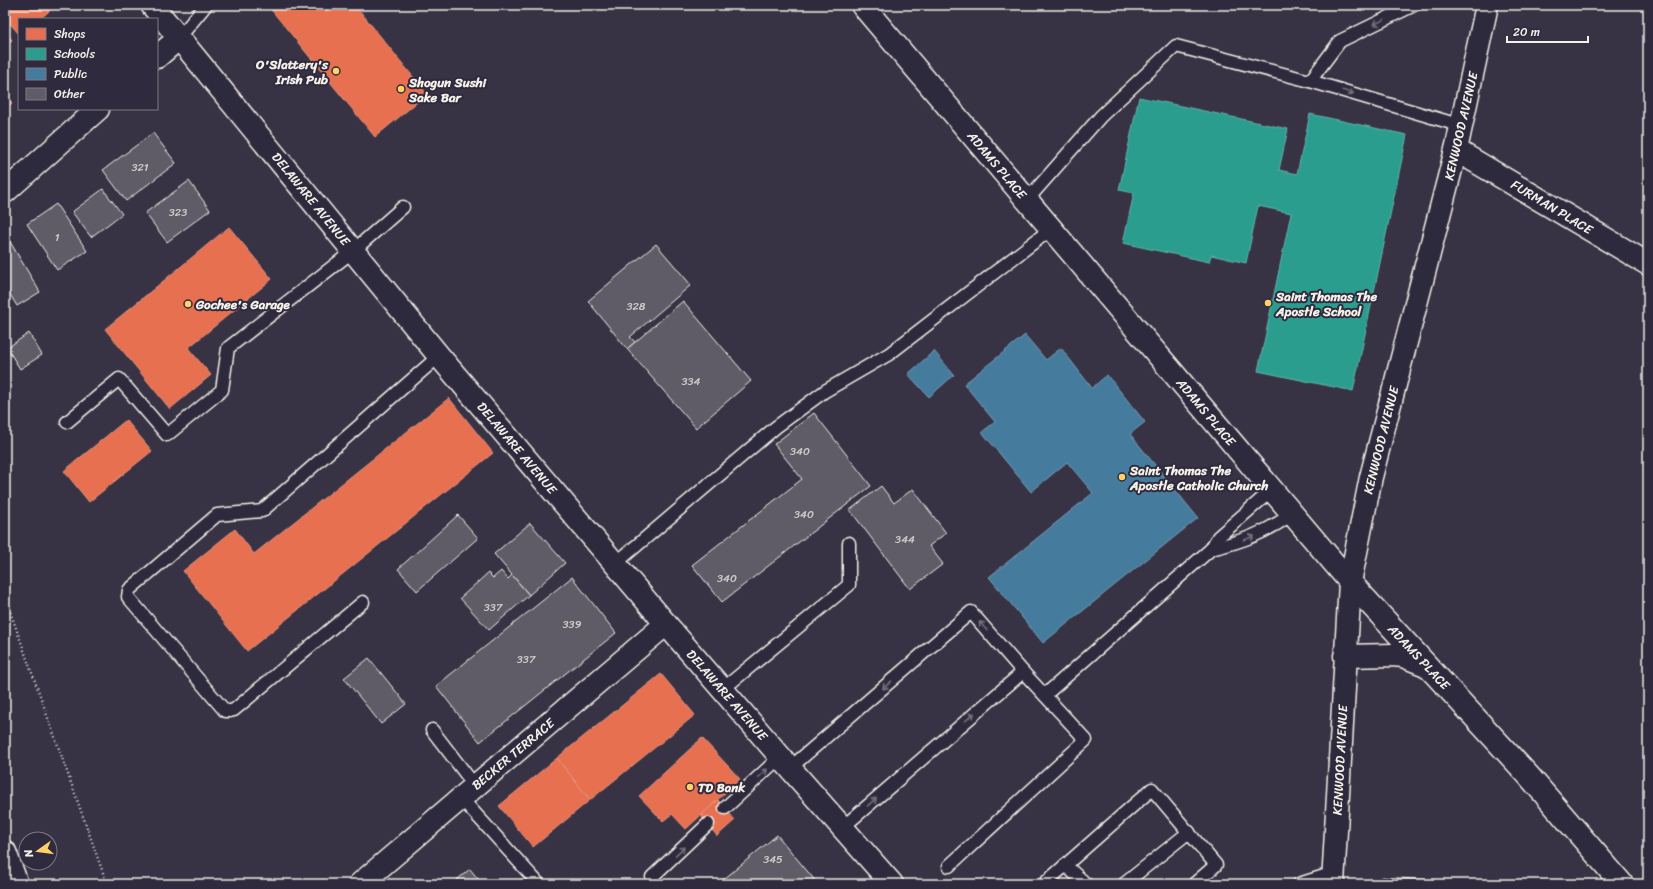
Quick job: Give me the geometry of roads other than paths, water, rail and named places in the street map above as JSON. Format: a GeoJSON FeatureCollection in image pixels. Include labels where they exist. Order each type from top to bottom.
{"type":"FeatureCollection","features":[{"type":"Feature","properties":{"kind":"street","name":"DELAWARE AVENUE"},"geometry":{"type":"LineString","coordinates":[[152,5],[439,356],[666,624],[892,884]]}},
{"type":"Feature","properties":{"kind":"street","name":"ADAMS PLACE"},"geometry":{"type":"LineString","coordinates":[[862,5],[1350,582],[1528,775],[1622,884]]}},
{"type":"Feature","properties":{"kind":"street","name":"KENWOOD AVENUE"},"geometry":{"type":"LineString","coordinates":[[1334,878],[1350,582],[1371,477],[1462,126],[1488,5]]}},
{"type":"Feature","properties":{"kind":"street"},"geometry":{"type":"LineString","coordinates":[[158,56],[179,38]]}},
{"type":"Feature","properties":{"kind":"street"},"geometry":{"type":"LineString","coordinates":[[5,192],[97,110]]}},
{"type":"Feature","properties":{"kind":"street","name":"FURMAN PLACE"},"geometry":{"type":"LineString","coordinates":[[1456,150],[1648,264]]}},
{"type":"Feature","properties":{"kind":"street","name":"BECKER TERRACE"},"geometry":{"type":"LineString","coordinates":[[360,884],[666,624]]}},
{"type":"Feature","properties":{"kind":"street"},"geometry":{"type":"LineString","coordinates":[[1345,656],[1398,655],[1426,665]]}},
{"type":"Feature","properties":{"kind":"street"},"geometry":{"type":"LineString","coordinates":[[5,852],[17,884]]}},
{"type":"Feature","properties":{"kind":"lane"},"geometry":{"type":"LineString","coordinates":[[179,38],[206,5]]}},
{"type":"Feature","properties":{"kind":"lane"},"geometry":{"type":"LineString","coordinates":[[1310,81],[1340,41],[1414,5]]}},
{"type":"Feature","properties":{"kind":"lane"},"geometry":{"type":"LineString","coordinates":[[1027,200],[1101,116],[1176,46],[1310,81],[1462,126]]}},
{"type":"Feature","properties":{"kind":"lane"},"geometry":{"type":"LineString","coordinates":[[67,422],[119,379],[167,435],[222,390],[228,348],[353,251],[403,207]]}},
{"type":"Feature","properties":{"kind":"lane"},"geometry":{"type":"LineString","coordinates":[[615,564],[776,427],[825,391],[889,354],[1051,229]]}},
{"type":"Feature","properties":{"kind":"lane"},"geometry":{"type":"LineString","coordinates":[[363,602],[230,712],[225,711],[128,598],[128,594],[129,590],[217,515],[262,511],[439,356]]}},
{"type":"Feature","properties":{"kind":"lane"},"geometry":{"type":"LineString","coordinates":[[1045,695],[1211,549],[1218,537],[1272,490]]}},
{"type":"Feature","properties":{"kind":"lane"},"geometry":{"type":"LineString","coordinates":[[1211,549],[1230,545],[1266,531],[1292,514]]}},
{"type":"Feature","properties":{"kind":"lane"},"geometry":{"type":"LineString","coordinates":[[723,689],[849,585],[849,543]]}},
{"type":"Feature","properties":{"kind":"lane"},"geometry":{"type":"LineString","coordinates":[[725,808],[785,762],[971,612],[1023,672],[1086,740],[949,866]]}},
{"type":"Feature","properties":{"kind":"lane"},"geometry":{"type":"LineString","coordinates":[[842,828],[1023,672]]}},
{"type":"Feature","properties":{"kind":"lane"},"geometry":{"type":"LineString","coordinates":[[432,730],[468,792],[539,884]]}},
{"type":"Feature","properties":{"kind":"lane"},"geometry":{"type":"LineString","coordinates":[[1044,884],[1152,789],[1216,865],[1194,884]]}},
{"type":"Feature","properties":{"kind":"lane"},"geometry":{"type":"LineString","coordinates":[[652,877],[708,824]]}},
{"type":"Feature","properties":{"kind":"lane"},"geometry":{"type":"LineString","coordinates":[[1124,884],[1189,832]]}},
{"type":"Feature","properties":{"kind":"lane"},"geometry":{"type":"LineString","coordinates":[[1065,865],[1086,884]]}},
{"type":"Feature","properties":{"kind":"lane"},"geometry":{"type":"LineString","coordinates":[[1298,884],[1334,878]]}},
{"type":"Feature","properties":{"kind":"place","name":"O'Slattery's Irish Pub"},"geometry":{"type":"Point","coordinates":[336,71]}},
{"type":"Feature","properties":{"kind":"place","name":"Shogun Sushi Sake Bar"},"geometry":{"type":"Point","coordinates":[401,89]}},
{"type":"Feature","properties":{"kind":"place","name":"Saint Thomas The Apostle School"},"geometry":{"type":"Point","coordinates":[1268,303]}},
{"type":"Feature","properties":{"kind":"place","name":"Gochee's Garage"},"geometry":{"type":"Point","coordinates":[188,304]}},
{"type":"Feature","properties":{"kind":"place","name":"Saint Thomas The Apostle Catholic Church"},"geometry":{"type":"Point","coordinates":[1122,477]}},
{"type":"Feature","properties":{"kind":"place","name":"TD Bank"},"geometry":{"type":"Point","coordinates":[690,787]}}]}
